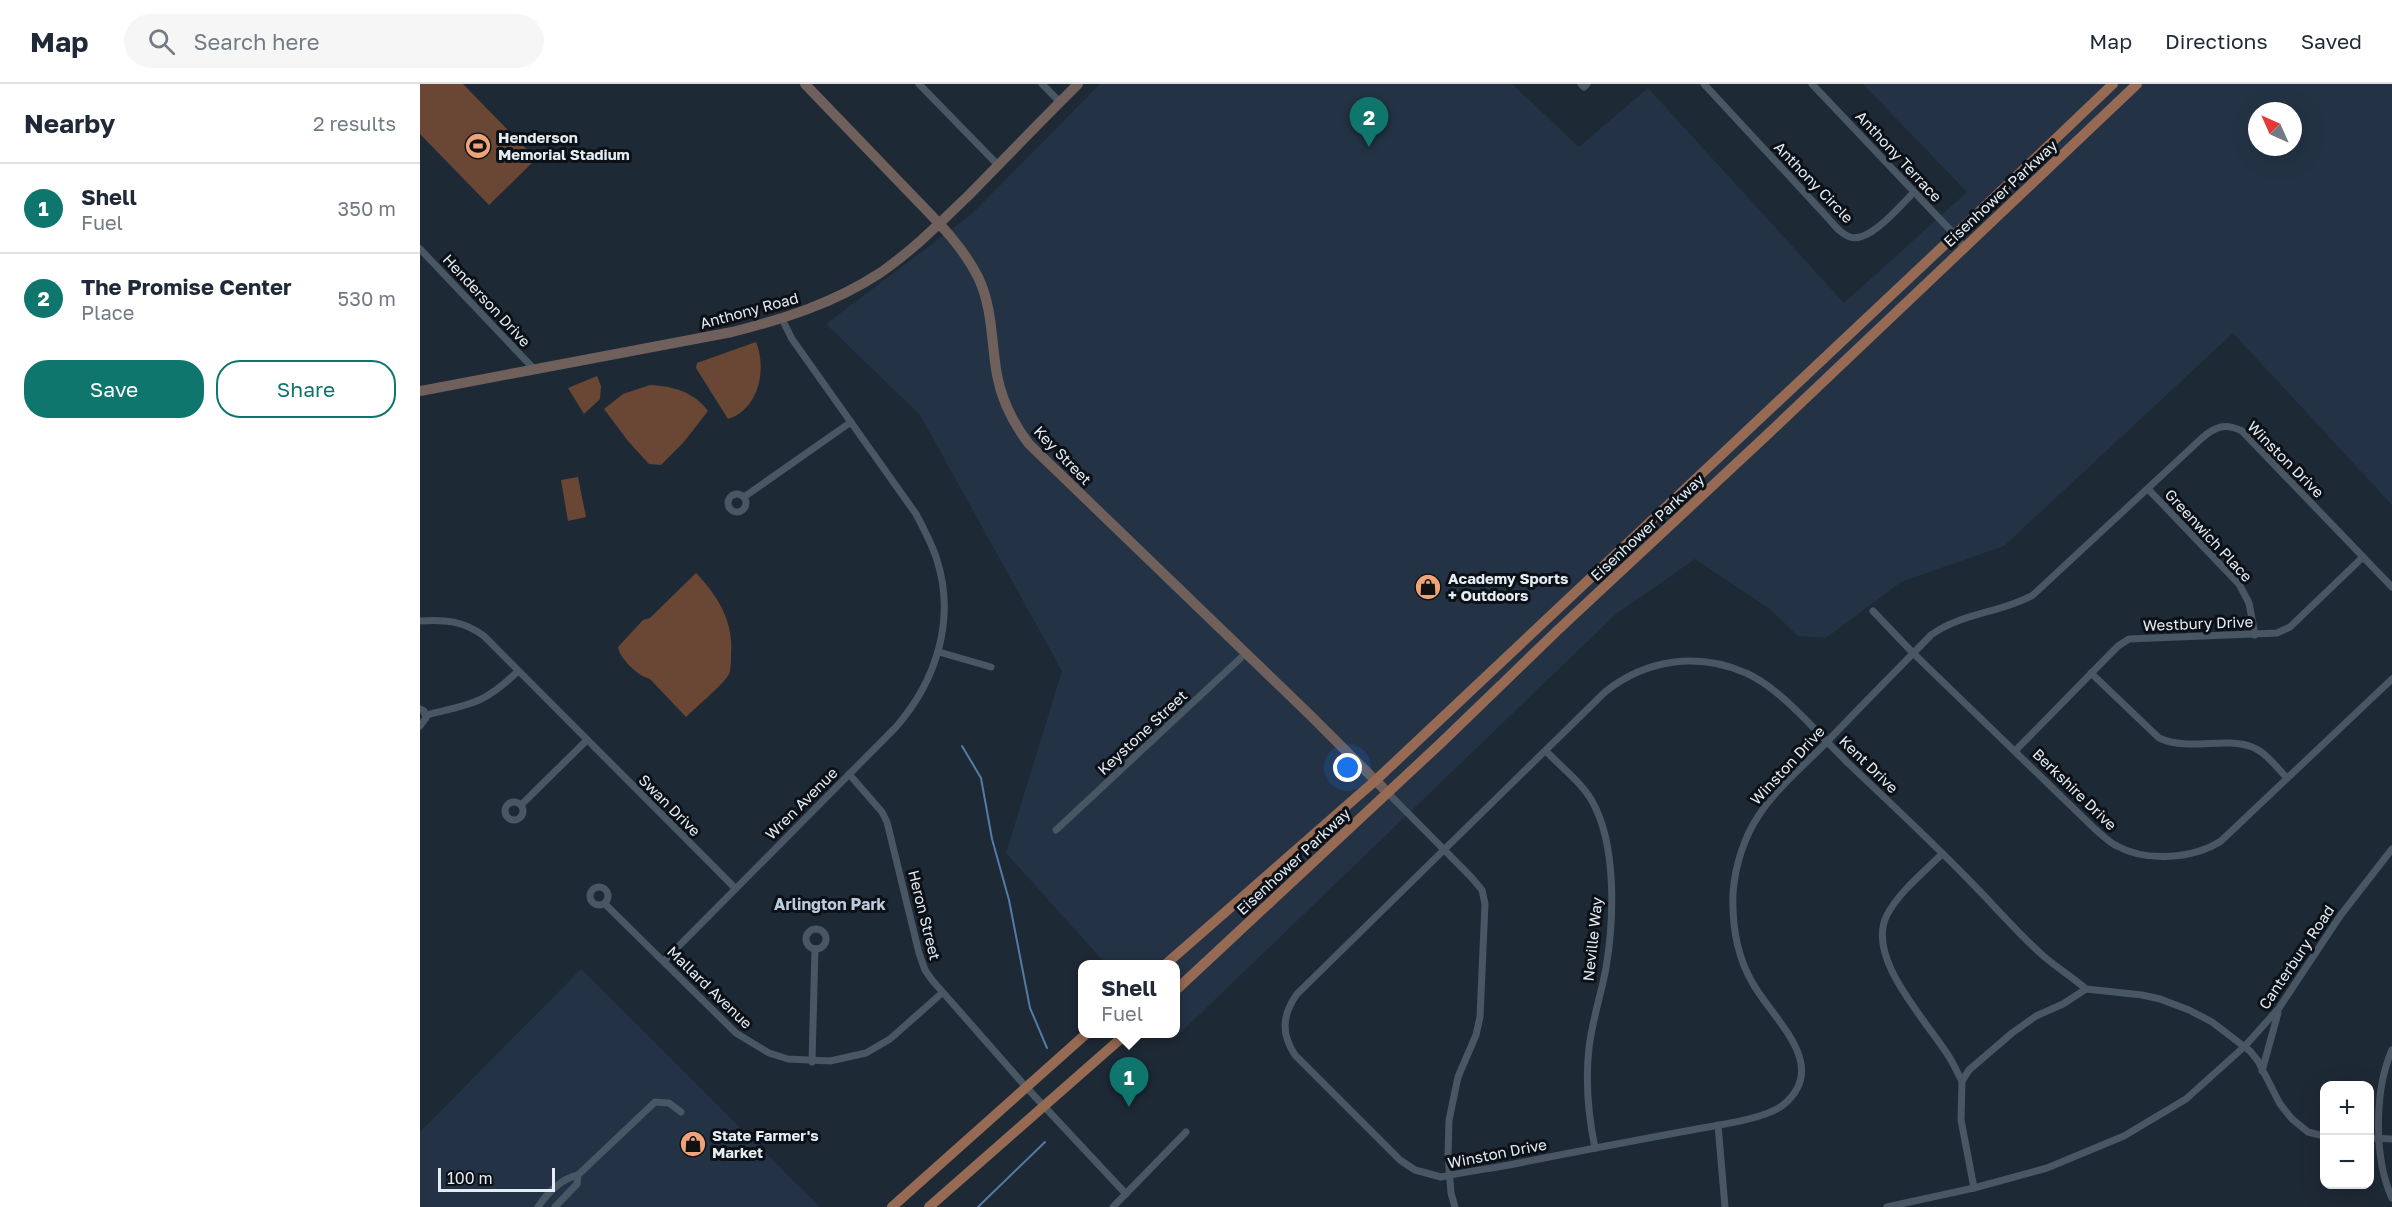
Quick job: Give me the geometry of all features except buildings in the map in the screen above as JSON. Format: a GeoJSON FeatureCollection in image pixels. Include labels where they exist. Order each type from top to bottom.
{"type":"FeatureCollection","features":[{"type":"Feature","properties":{"kind":"main road","name":"Eisenhower Parkway"},"geometry":{"type":"LineString","coordinates":[[1171,960],[1376,780],[1956,235],[2113,84]]}},
{"type":"Feature","properties":{"kind":"main road","name":"Eisenhower Parkway"},"geometry":{"type":"LineString","coordinates":[[1180,986],[1388,793],[2136,84]]}},
{"type":"Feature","properties":{"kind":"main road"},"geometry":{"type":"LineString","coordinates":[[892,1207],[1081,1038]]}},
{"type":"Feature","properties":{"kind":"main road"},"geometry":{"type":"LineString","coordinates":[[929,1207],[1121,1038]]}},
{"type":"Feature","properties":{"kind":"street","name":"Key Street"},"geometry":{"type":"LineString","coordinates":[[805,84],[939,224],[963,253],[978,278],[990,319],[1002,396],[1007,411],[1021,433],[1065,479],[1388,793]]}},
{"type":"Feature","properties":{"kind":"street"},"geometry":{"type":"LineString","coordinates":[[919,84],[998,165]]}},
{"type":"Feature","properties":{"kind":"street"},"geometry":{"type":"LineString","coordinates":[[1042,84],[1060,102]]}},
{"type":"Feature","properties":{"kind":"street","name":"Anthony Road"},"geometry":{"type":"LineString","coordinates":[[420,391],[725,334],[782,319],[825,303],[879,273],[904,255],[939,224],[1078,84]]}},
{"type":"Feature","properties":{"kind":"street"},"geometry":{"type":"LineString","coordinates":[[1581,84],[1584,87],[1587,84]]}},
{"type":"Feature","properties":{"kind":"street","name":"Anthony Circle"},"geometry":{"type":"LineString","coordinates":[[1704,84],[1843,234],[1852,238],[1867,237],[1914,192]]}},
{"type":"Feature","properties":{"kind":"street","name":"Anthony Terrace"},"geometry":{"type":"LineString","coordinates":[[1812,84],[1956,235],[1964,248]]}},
{"type":"Feature","properties":{"kind":"street","name":"Henderson Drive"},"geometry":{"type":"LineString","coordinates":[[420,249],[534,369]]}},
{"type":"Feature","properties":{"kind":"street","name":"Wren Avenue"},"geometry":{"type":"LineString","coordinates":[[664,961],[909,712],[924,689],[939,652],[944,613],[943,590],[938,562],[930,542],[916,514],[792,339],[782,319]]}},
{"type":"Feature","properties":{"kind":"street"},"geometry":{"type":"LineString","coordinates":[[744,497],[851,422]]}},
{"type":"Feature","properties":{"kind":"street","name":"Winston Drive"},"geometry":{"type":"LineString","coordinates":[[1444,850],[1297,994],[1285,1016],[1284,1029],[1288,1044],[1295,1055],[1400,1160],[1415,1170],[1441,1177],[1718,1125],[1772,1112],[1794,1093],[1801,1077],[1800,1054],[1792,1038],[1766,1005],[1744,965],[1733,912],[1733,891],[1741,853],[1760,814],[1826,742],[1940,628],[2010,606],[2033,595],[2214,428],[2222,425],[2242,431],[2392,587]]}},
{"type":"Feature","properties":{"kind":"street","name":"Greenwich Place"},"geometry":{"type":"LineString","coordinates":[[2148,489],[2239,584],[2249,603],[2254,635]]}},
{"type":"Feature","properties":{"kind":"street","name":"Westbury Drive"},"geometry":{"type":"LineString","coordinates":[[2015,751],[2118,646],[2134,638],[2277,633],[2290,627],[2363,557]]}},
{"type":"Feature","properties":{"kind":"street","name":"Berkshire Drive"},"geometry":{"type":"LineString","coordinates":[[1873,610],[1913,653],[2115,845],[2141,854],[2197,852],[2214,845],[2392,679]]}},
{"type":"Feature","properties":{"kind":"street","name":"Swan Drive"},"geometry":{"type":"LineString","coordinates":[[420,621],[450,621],[474,628],[735,888]]}},
{"type":"Feature","properties":{"kind":"street"},"geometry":{"type":"LineString","coordinates":[[939,652],[991,667]]}},
{"type":"Feature","properties":{"kind":"street","name":"Keystone Street"},"geometry":{"type":"LineString","coordinates":[[1056,830],[1246,653]]}},
{"type":"Feature","properties":{"kind":"street","name":"Kent Drive"},"geometry":{"type":"LineString","coordinates":[[1444,850],[1617,683],[1645,669],[1668,662],[1702,660],[1730,667],[1761,681],[1781,698],[2038,951],[2086,989]]}},
{"type":"Feature","properties":{"kind":"street"},"geometry":{"type":"LineString","coordinates":[[426,715],[478,702],[499,690],[518,671]]}},
{"type":"Feature","properties":{"kind":"street"},"geometry":{"type":"LineString","coordinates":[[2091,673],[2159,738],[2172,744],[2182,745],[2235,744],[2253,747],[2288,778]]}},
{"type":"Feature","properties":{"kind":"street"},"geometry":{"type":"LineString","coordinates":[[420,709],[426,715]]}},
{"type":"Feature","properties":{"kind":"street"},"geometry":{"type":"LineString","coordinates":[[420,726],[425,722],[426,715]]}},
{"type":"Feature","properties":{"kind":"street"},"geometry":{"type":"LineString","coordinates":[[521,805],[587,740]]}},
{"type":"Feature","properties":{"kind":"street","name":"Neville Way"},"geometry":{"type":"LineString","coordinates":[[1546,751],[1593,802],[1605,837],[1610,875],[1610,927],[1606,968],[1592,1025],[1587,1067],[1587,1103],[1595,1148]]}},
{"type":"Feature","properties":{"kind":"street","name":"Heron Street"},"geometry":{"type":"LineString","coordinates":[[849,774],[882,812],[887,822],[925,970],[942,993],[1026,1087],[1126,1194]]}},
{"type":"Feature","properties":{"kind":"street"},"geometry":{"type":"LineString","coordinates":[[1388,793],[1482,890],[1485,904],[1480,1017],[1452,1100],[1448,1138],[1455,1207]]}},
{"type":"Feature","properties":{"kind":"street","name":"Canterbury Road"},"geometry":{"type":"LineString","coordinates":[[1887,1207],[1974,1188],[2047,1168],[2088,1153],[2124,1136],[2186,1099],[2245,1046],[2279,1008],[2327,935],[2392,849]]}},
{"type":"Feature","properties":{"kind":"street"},"geometry":{"type":"LineString","coordinates":[[1942,854],[1892,908],[1884,921],[1882,937],[1885,951],[1904,993],[1951,1059],[1962,1081],[1961,1120],[1974,1188]]}},
{"type":"Feature","properties":{"kind":"street","name":"Mallard Avenue"},"geometry":{"type":"LineString","coordinates":[[604,904],[719,1017],[747,1041],[769,1053],[788,1059],[812,1062],[850,1058],[875,1048],[890,1039],[942,993]]}},
{"type":"Feature","properties":{"kind":"street"},"geometry":{"type":"LineString","coordinates":[[812,1062],[815,949]]}},
{"type":"Feature","properties":{"kind":"street"},"geometry":{"type":"LineString","coordinates":[[1962,1081],[1969,1070],[2012,1033],[2036,1016],[2063,1004],[2086,989],[2142,995],[2178,1005],[2212,1022],[2245,1046],[2258,1061],[2280,1104],[2292,1119],[2308,1132],[2321,1135]]}},
{"type":"Feature","properties":{"kind":"street"},"geometry":{"type":"LineString","coordinates":[[2262,1071],[2279,1008]]}},
{"type":"Feature","properties":{"kind":"street"},"geometry":{"type":"LineString","coordinates":[[2392,1050],[2380,1090],[2379,1138],[2387,1184],[2392,1198]]}},
{"type":"Feature","properties":{"kind":"street"},"geometry":{"type":"LineString","coordinates":[[538,1207],[552,1190],[567,1177],[578,1174],[655,1102],[669,1103],[681,1112]]}},
{"type":"Feature","properties":{"kind":"street"},"geometry":{"type":"LineString","coordinates":[[1718,1125],[1725,1207]]}},
{"type":"Feature","properties":{"kind":"street"},"geometry":{"type":"LineString","coordinates":[[1113,1207],[1186,1132]]}},
{"type":"Feature","properties":{"kind":"street"},"geometry":{"type":"LineString","coordinates":[[2374,1138],[2392,1139]]}},
{"type":"Feature","properties":{"kind":"street"},"geometry":{"type":"LineString","coordinates":[[555,1207],[577,1185],[578,1174]]}},
{"type":"Feature","properties":{"kind":"shaded area","name":"Henderson Memorial Stadium"},"geometry":{"type":"Polygon","coordinates":[[[420,84],[463,84],[536,159],[489,205],[420,134],[420,84]]]}},
{"type":"Feature","properties":{"kind":"shaded area"},"geometry":{"type":"Polygon","coordinates":[[[1100,84],[1512,84],[1579,147],[1648,88],[1844,303],[1967,192],[1863,84],[2392,84],[2392,505],[2233,333],[2004,546],[1901,582],[1826,638],[1798,636],[1770,609],[1695,559],[1616,614],[1180,1033],[1180,960],[1102,960],[1006,853],[1062,671],[920,415],[826,324],[972,214],[1100,84]]]}},
{"type":"Feature","properties":{"kind":"shaded area"},"geometry":{"type":"Polygon","coordinates":[[[756,342],[761,364],[758,387],[747,407],[728,419],[696,368],[697,363],[756,342]]]}},
{"type":"Feature","properties":{"kind":"shaded area"},"geometry":{"type":"Polygon","coordinates":[[[597,376],[601,386],[600,399],[584,414],[568,388],[597,376]]]}},
{"type":"Feature","properties":{"kind":"shaded area"},"geometry":{"type":"Polygon","coordinates":[[[650,385],[682,391],[696,399],[708,411],[683,443],[661,465],[649,464],[604,409],[623,394],[650,385]]]}},
{"type":"Feature","properties":{"kind":"shaded area"},"geometry":{"type":"Polygon","coordinates":[[[578,477],[586,517],[568,521],[561,480],[578,477]]]}},
{"type":"Feature","properties":{"kind":"shaded area"},"geometry":{"type":"Polygon","coordinates":[[[696,573],[718,600],[723,610],[730,632],[731,665],[726,678],[686,717],[650,679],[630,666],[622,657],[618,647],[643,620],[650,618],[696,573]]]}},
{"type":"Feature","properties":{"kind":"shaded area"},"geometry":{"type":"Polygon","coordinates":[[[581,969],[820,1207],[420,1207],[420,1132],[581,969]]]}},
{"type":"Feature","properties":{"kind":"waterway"},"geometry":{"type":"LineString","coordinates":[[962,746],[981,778],[992,839],[1009,900],[1030,1008],[1047,1048]]}},
{"type":"Feature","properties":{"kind":"waterway"},"geometry":{"type":"LineString","coordinates":[[978,1207],[1045,1142]]}},
{"type":"Feature","properties":{"kind":"place","name":"Henderson Memorial Stadium"},"geometry":{"type":"Point","coordinates":[478,146]}},
{"type":"Feature","properties":{"kind":"place","name":"The Promise Center"},"geometry":{"type":"Point","coordinates":[1369,147]}},
{"type":"Feature","properties":{"kind":"place","name":"Academy Sports + Outdoors"},"geometry":{"type":"Point","coordinates":[1428,587]}},
{"type":"Feature","properties":{"kind":"place","name":"Shell"},"geometry":{"type":"Point","coordinates":[1129,1107]}},
{"type":"Feature","properties":{"kind":"place","name":"State Farmer's Market"},"geometry":{"type":"Point","coordinates":[693,1144]}},
{"type":"Feature","properties":{"kind":"district","name":"Arlington Park"},"geometry":{"type":"Point","coordinates":[830,904]}}]}
